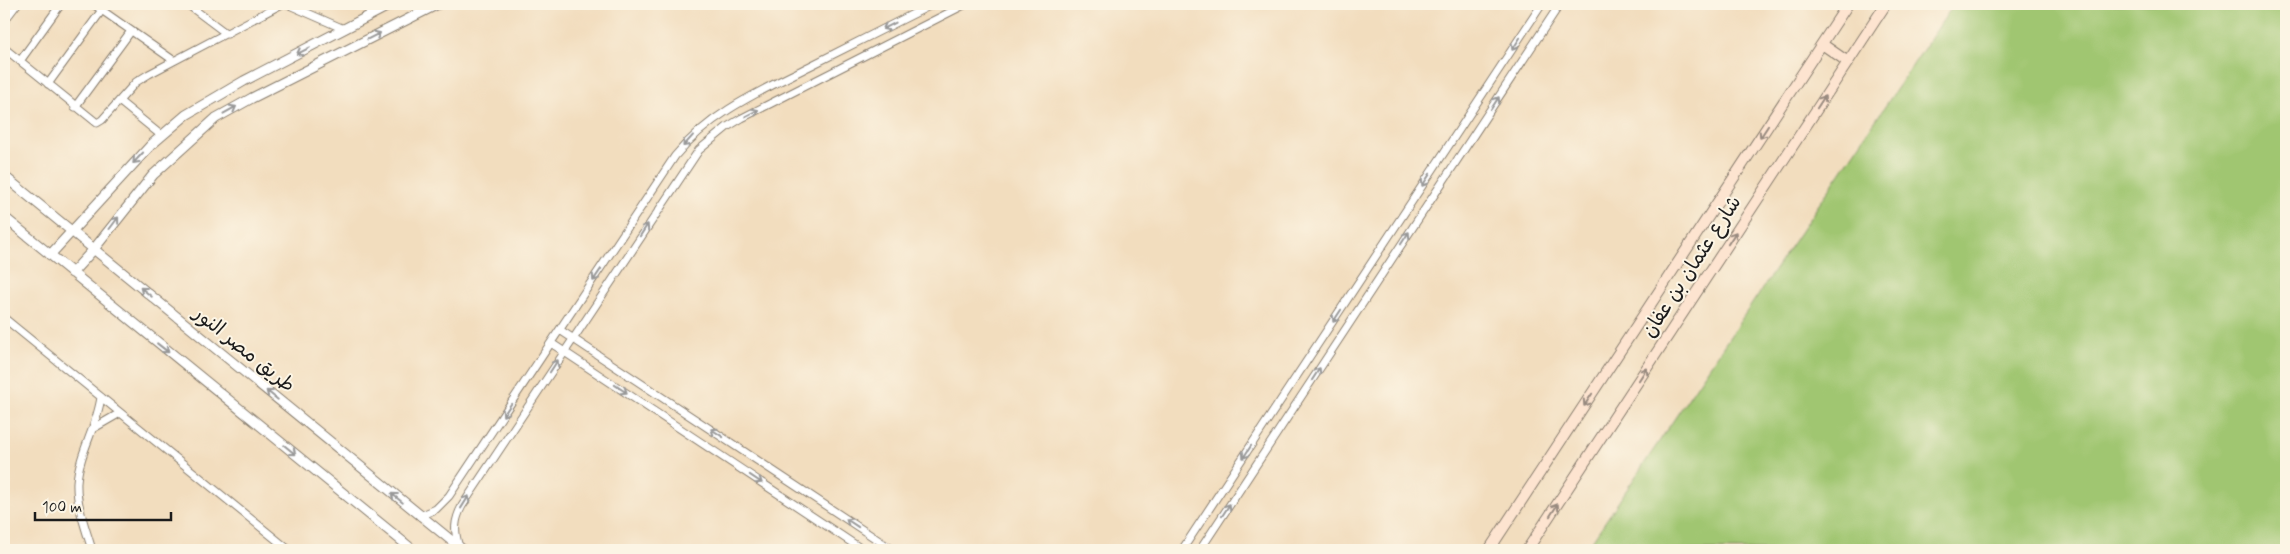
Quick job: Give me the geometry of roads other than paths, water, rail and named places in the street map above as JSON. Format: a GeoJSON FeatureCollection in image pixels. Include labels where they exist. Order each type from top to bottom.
{"type":"FeatureCollection","features":[{"type":"Feature","properties":{"kind":"main road","name":"شارع عثمان بن عفان"},"geometry":{"type":"LineString","coordinates":[[1489,550],[1848,4]]}},
{"type":"Feature","properties":{"kind":"main road","name":"شارع عثمان بن عفان"},"geometry":{"type":"LineString","coordinates":[[1527,550],[1886,4]]}},
{"type":"Feature","properties":{"kind":"main road"},"geometry":{"type":"LineString","coordinates":[[1822,44],[1848,62]]}},
{"type":"Feature","properties":{"kind":"street"},"geometry":{"type":"LineString","coordinates":[[4,21],[17,4]]}},
{"type":"Feature","properties":{"kind":"street"},"geometry":{"type":"LineString","coordinates":[[20,61],[61,4]]}},
{"type":"Feature","properties":{"kind":"street"},"geometry":{"type":"LineString","coordinates":[[93,4],[173,60]]}},
{"type":"Feature","properties":{"kind":"street"},"geometry":{"type":"LineString","coordinates":[[187,4],[227,34]]}},
{"type":"Feature","properties":{"kind":"street"},"geometry":{"type":"LineString","coordinates":[[4,48],[97,123],[102,120],[136,82],[173,60],[227,34],[282,4]]}},
{"type":"Feature","properties":{"kind":"street"},"geometry":{"type":"LineString","coordinates":[[287,4],[344,29]]}},
{"type":"Feature","properties":{"kind":"street"},"geometry":{"type":"LineString","coordinates":[[50,255],[118,180],[186,115],[235,86],[392,4]]}},
{"type":"Feature","properties":{"kind":"street"},"geometry":{"type":"LineString","coordinates":[[420,516],[428,514],[443,504],[676,156],[702,126],[735,104],[933,4]]}},
{"type":"Feature","properties":{"kind":"street"},"geometry":{"type":"LineString","coordinates":[[461,549],[455,532],[455,523],[462,506],[687,164],[712,138],[742,118],[966,4]]}},
{"type":"Feature","properties":{"kind":"street"},"geometry":{"type":"LineString","coordinates":[[1182,550],[1542,4]]}},
{"type":"Feature","properties":{"kind":"street"},"geometry":{"type":"LineString","coordinates":[[1200,550],[1560,4]]}},
{"type":"Feature","properties":{"kind":"street"},"geometry":{"type":"LineString","coordinates":[[72,274],[153,175],[216,118],[434,5]]}},
{"type":"Feature","properties":{"kind":"street"},"geometry":{"type":"LineString","coordinates":[[48,84],[102,10]]}},
{"type":"Feature","properties":{"kind":"street"},"geometry":{"type":"LineString","coordinates":[[75,107],[131,31]]}},
{"type":"Feature","properties":{"kind":"street"},"geometry":{"type":"LineString","coordinates":[[119,101],[162,136]]}},
{"type":"Feature","properties":{"kind":"street","name":"طريق مصر النور"},"geometry":{"type":"LineString","coordinates":[[4,176],[461,549]]}},
{"type":"Feature","properties":{"kind":"street"},"geometry":{"type":"LineString","coordinates":[[4,217],[413,550]]}},
{"type":"Feature","properties":{"kind":"street"},"geometry":{"type":"LineString","coordinates":[[4,318],[289,550]]}},
{"type":"Feature","properties":{"kind":"street"},"geometry":{"type":"LineString","coordinates":[[560,330],[892,550]]}},
{"type":"Feature","properties":{"kind":"street"},"geometry":{"type":"LineString","coordinates":[[551,343],[864,550]]}},
{"type":"Feature","properties":{"kind":"street"},"geometry":{"type":"LineString","coordinates":[[92,550],[78,500],[77,483],[81,461],[94,428],[101,397]]}},
{"type":"Feature","properties":{"kind":"street"},"geometry":{"type":"LineString","coordinates":[[94,428],[120,413]]}}]}
